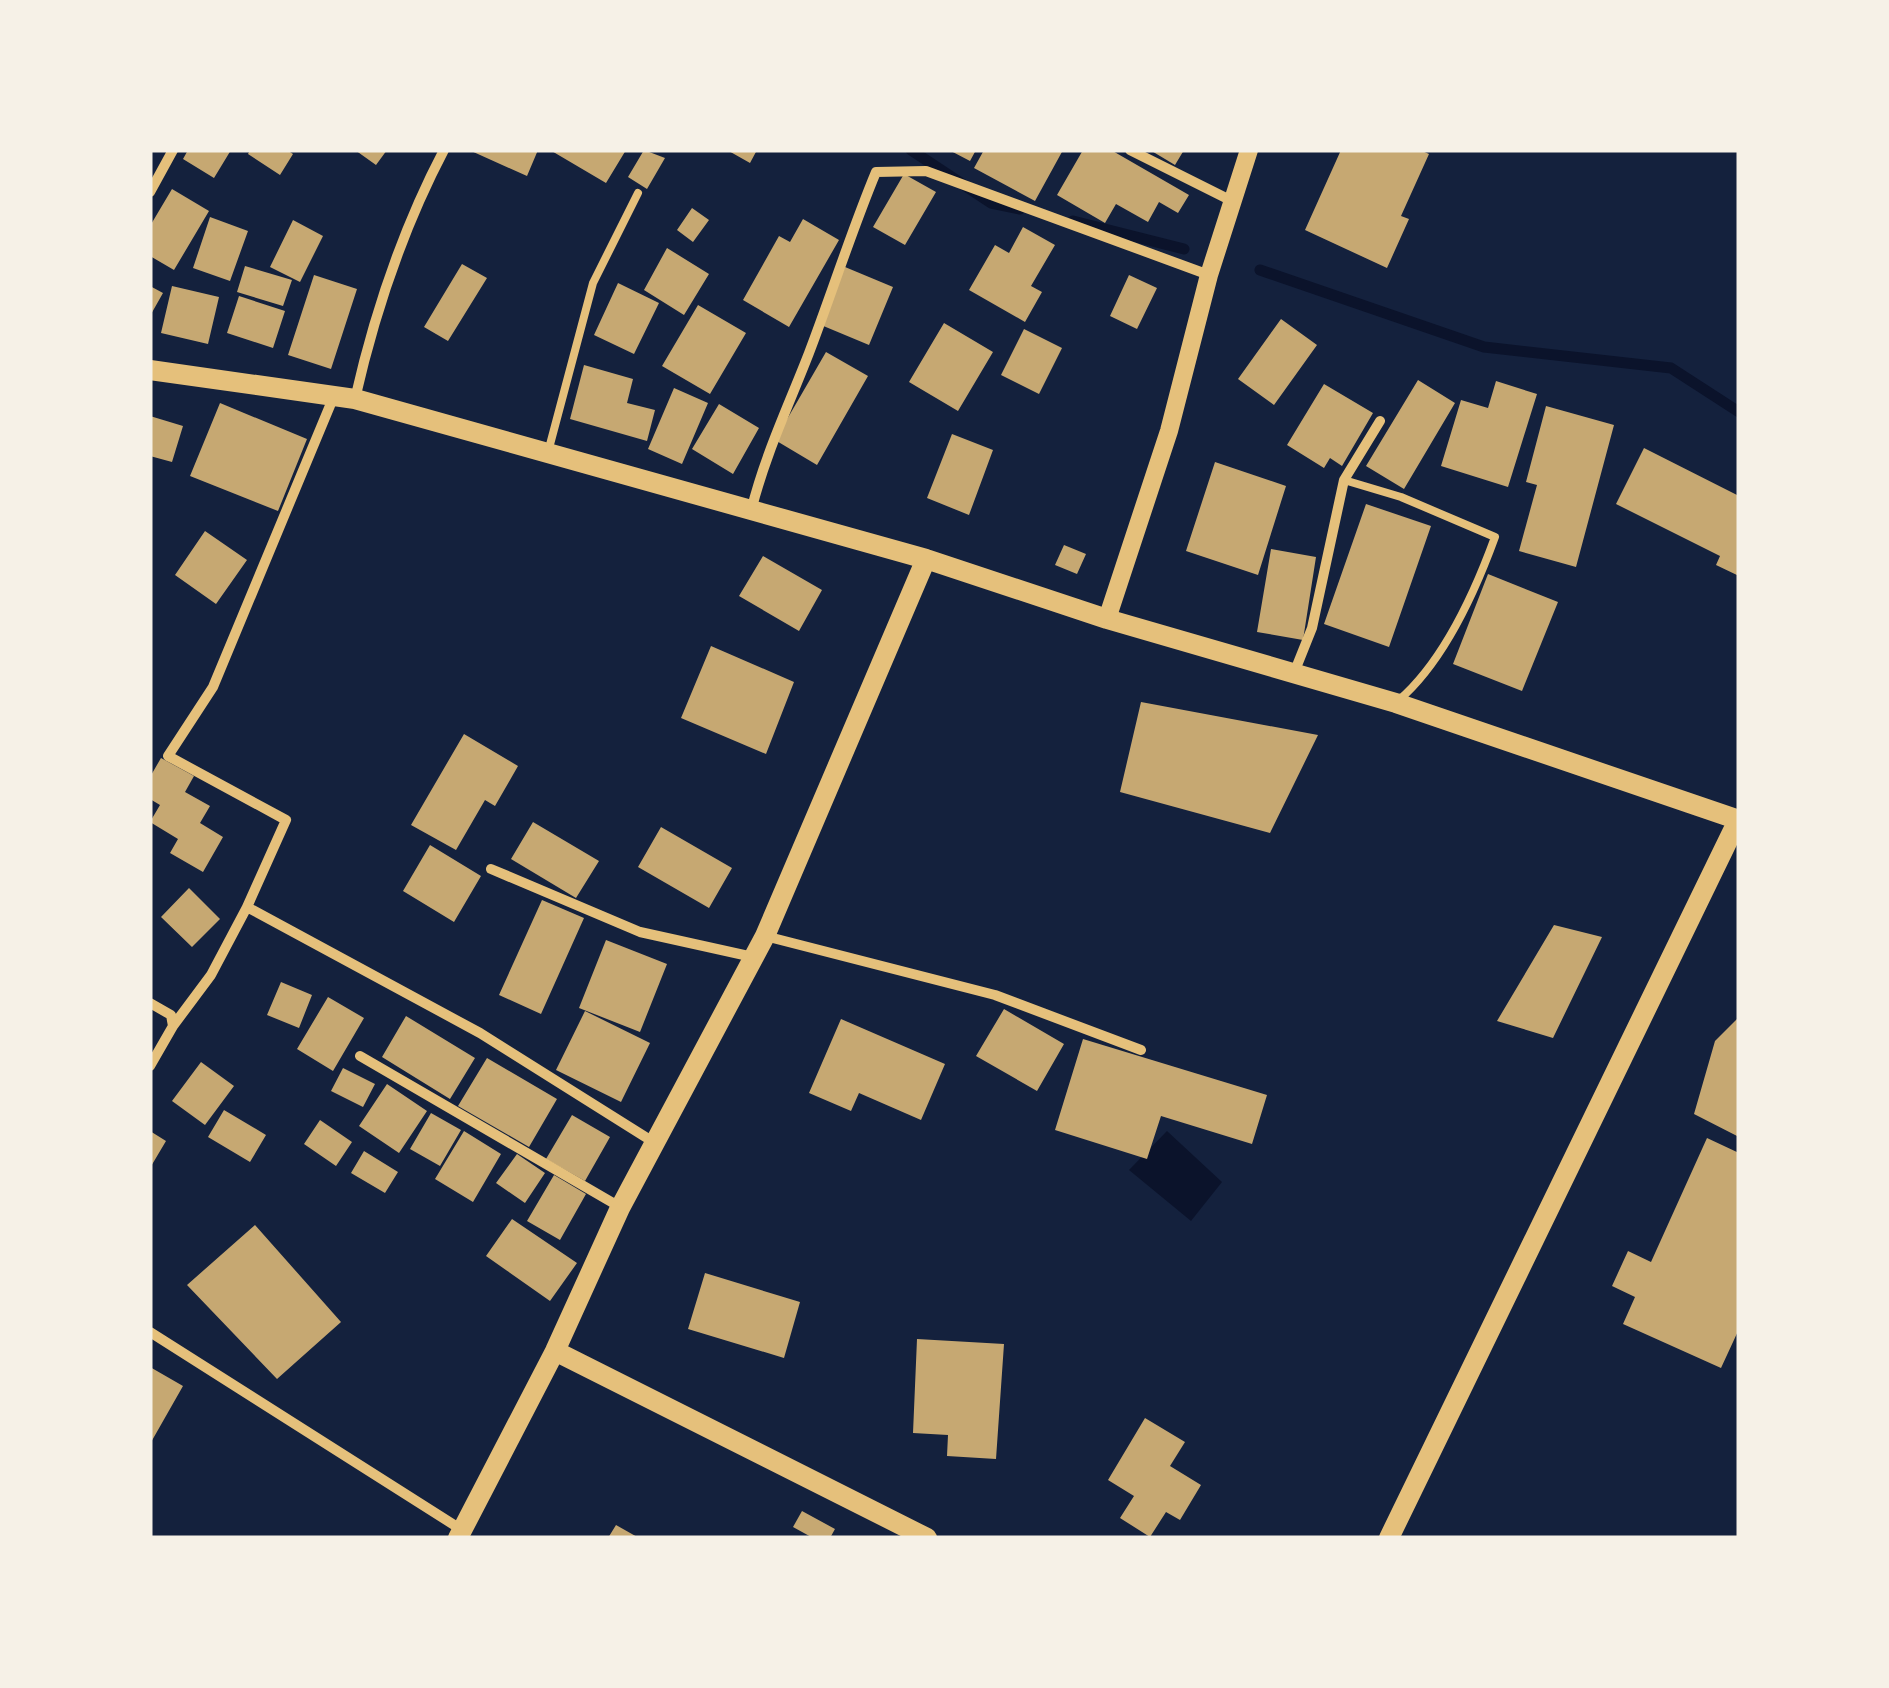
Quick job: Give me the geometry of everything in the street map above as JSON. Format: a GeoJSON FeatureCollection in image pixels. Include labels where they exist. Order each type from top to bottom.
{"type":"FeatureCollection","features":[{"type":"Feature","properties":{"kind":"main road"},"geometry":{"type":"LineString","coordinates":[[150,370],[345,397],[548,452],[926,560],[1107,619],[1396,703],[1739,820],[1389,1538]]}},
{"type":"Feature","properties":{"kind":"main road"},"geometry":{"type":"LineString","coordinates":[[461,1534],[555,1351],[620,1208],[765,936],[926,560]]}},
{"type":"Feature","properties":{"kind":"main road"},"geometry":{"type":"LineString","coordinates":[[555,1351],[927,1538]]}},
{"type":"Feature","properties":{"kind":"street"},"geometry":{"type":"LineString","coordinates":[[150,192],[173,150]]}},
{"type":"Feature","properties":{"kind":"street"},"geometry":{"type":"LineString","coordinates":[[150,1066],[173,1026],[210,976],[286,820],[168,756],[213,687],[345,397],[392,264],[444,150]]}},
{"type":"Feature","properties":{"kind":"street"},"geometry":{"type":"LineString","coordinates":[[1130,150],[1235,202]]}},
{"type":"Feature","properties":{"kind":"street"},"geometry":{"type":"LineString","coordinates":[[1107,619],[1169,431],[1209,275],[1249,150]]}},
{"type":"Feature","properties":{"kind":"street"},"geometry":{"type":"LineString","coordinates":[[751,512],[764,455],[809,352],[841,256],[876,172],[926,171],[1209,275]]}},
{"type":"Feature","properties":{"kind":"street"},"geometry":{"type":"LineString","coordinates":[[1294,674],[1312,628],[1344,480],[1380,421]]}},
{"type":"Feature","properties":{"kind":"street"},"geometry":{"type":"LineString","coordinates":[[491,869],[640,932],[754,957]]}},
{"type":"Feature","properties":{"kind":"street"},"geometry":{"type":"LineString","coordinates":[[247,906],[480,1033],[655,1144]]}},
{"type":"Feature","properties":{"kind":"street"},"geometry":{"type":"LineString","coordinates":[[765,936],[994,995],[1141,1050]]}},
{"type":"Feature","properties":{"kind":"street"},"geometry":{"type":"LineString","coordinates":[[150,1003],[171,1015],[173,1026]]}},
{"type":"Feature","properties":{"kind":"street"},"geometry":{"type":"LineString","coordinates":[[360,1056],[620,1208]]}},
{"type":"Feature","properties":{"kind":"street"},"geometry":{"type":"LineString","coordinates":[[150,1332],[461,1534]]}},
{"type":"Feature","properties":{"kind":"lane"},"geometry":{"type":"LineString","coordinates":[[548,452],[593,283],[638,193]]}},
{"type":"Feature","properties":{"kind":"lane"},"geometry":{"type":"LineString","coordinates":[[1344,480],[1401,497],[1495,538],[1480,579],[1451,629],[1411,690],[1396,703]]}},
{"type":"Feature","properties":{"kind":"water"},"geometry":{"type":"Polygon","coordinates":[[[1167,1131],[1222,1182],[1191,1221],[1129,1170],[1167,1131]]]}},
{"type":"Feature","properties":{"kind":"building"},"geometry":{"type":"Polygon","coordinates":[[[188,150],[231,150],[214,178],[183,159],[188,150]]]}},
{"type":"Feature","properties":{"kind":"building"},"geometry":{"type":"Polygon","coordinates":[[[250,150],[287,150],[293,154],[280,175],[248,154],[250,150]]]}},
{"type":"Feature","properties":{"kind":"building"},"geometry":{"type":"Polygon","coordinates":[[[355,150],[387,150],[376,165],[355,150]]]}},
{"type":"Feature","properties":{"kind":"building"},"geometry":{"type":"Polygon","coordinates":[[[469,150],[538,150],[527,176],[469,150]]]}},
{"type":"Feature","properties":{"kind":"building"},"geometry":{"type":"Polygon","coordinates":[[[550,150],[626,150],[606,183],[550,150]]]}},
{"type":"Feature","properties":{"kind":"building"},"geometry":{"type":"Polygon","coordinates":[[[644,150],[665,158],[647,189],[628,177],[644,150]]]}},
{"type":"Feature","properties":{"kind":"building"},"geometry":{"type":"Polygon","coordinates":[[[727,150],[757,150],[750,163],[727,150]]]}},
{"type":"Feature","properties":{"kind":"building"},"geometry":{"type":"Polygon","coordinates":[[[949,150],[976,150],[970,161],[949,150]]]}},
{"type":"Feature","properties":{"kind":"building"},"geometry":{"type":"Polygon","coordinates":[[[984,150],[1063,150],[1035,201],[974,168],[984,150]]]}},
{"type":"Feature","properties":{"kind":"building"},"geometry":{"type":"Polygon","coordinates":[[[1083,150],[1111,150],[1189,195],[1178,213],[1159,202],[1148,222],[1116,204],[1105,223],[1057,195],[1083,150]]]}},
{"type":"Feature","properties":{"kind":"building"},"geometry":{"type":"Polygon","coordinates":[[[1150,150],[1184,150],[1175,165],[1150,150]]]}},
{"type":"Feature","properties":{"kind":"building"},"geometry":{"type":"Polygon","coordinates":[[[1341,150],[1420,150],[1429,154],[1401,216],[1409,219],[1387,268],[1305,230],[1341,150]]]}},
{"type":"Feature","properties":{"kind":"building"},"geometry":{"type":"Polygon","coordinates":[[[904,174],[936,192],[905,245],[873,227],[904,174]]]}},
{"type":"Feature","properties":{"kind":"building"},"geometry":{"type":"Polygon","coordinates":[[[172,189],[209,211],[174,270],[150,256],[150,226],[172,189]]]}},
{"type":"Feature","properties":{"kind":"building"},"geometry":{"type":"Polygon","coordinates":[[[692,208],[709,220],[693,242],[677,230],[692,208]]]}},
{"type":"Feature","properties":{"kind":"building"},"geometry":{"type":"Polygon","coordinates":[[[210,217],[248,231],[230,281],[193,268],[210,217]]]}},
{"type":"Feature","properties":{"kind":"building"},"geometry":{"type":"Polygon","coordinates":[[[803,219],[839,240],[789,327],[743,300],[779,236],[790,242],[803,219]]]}},
{"type":"Feature","properties":{"kind":"building"},"geometry":{"type":"Polygon","coordinates":[[[293,220],[323,236],[300,282],[270,267],[293,220]]]}},
{"type":"Feature","properties":{"kind":"building"},"geometry":{"type":"Polygon","coordinates":[[[1023,227],[1055,245],[1031,286],[1042,292],[1025,322],[969,290],[995,245],[1009,253],[1023,227]]]}},
{"type":"Feature","properties":{"kind":"building"},"geometry":{"type":"Polygon","coordinates":[[[667,248],[709,274],[684,315],[644,290],[667,248]]]}},
{"type":"Feature","properties":{"kind":"building"},"geometry":{"type":"Polygon","coordinates":[[[462,264],[487,278],[448,341],[424,327],[462,264]]]}},
{"type":"Feature","properties":{"kind":"building"},"geometry":{"type":"Polygon","coordinates":[[[245,266],[292,280],[283,306],[237,292],[245,266]]]}},
{"type":"Feature","properties":{"kind":"building"},"geometry":{"type":"Polygon","coordinates":[[[845,267],[893,287],[869,345],[821,325],[845,267]]]}},
{"type":"Feature","properties":{"kind":"building"},"geometry":{"type":"Polygon","coordinates":[[[314,275],[357,289],[331,369],[288,355],[314,275]]]}},
{"type":"Feature","properties":{"kind":"building"},"geometry":{"type":"Polygon","coordinates":[[[1129,275],[1157,288],[1137,329],[1110,316],[1129,275]]]}},
{"type":"Feature","properties":{"kind":"building"},"geometry":{"type":"Polygon","coordinates":[[[618,283],[659,303],[634,354],[594,335],[618,283]]]}},
{"type":"Feature","properties":{"kind":"building"},"geometry":{"type":"Polygon","coordinates":[[[150,286],[163,293],[150,316],[150,286]]]}},
{"type":"Feature","properties":{"kind":"building"},"geometry":{"type":"Polygon","coordinates":[[[172,286],[219,297],[208,344],[161,333],[172,286]]]}},
{"type":"Feature","properties":{"kind":"building"},"geometry":{"type":"Polygon","coordinates":[[[239,296],[285,311],[273,348],[227,333],[239,296]]]}},
{"type":"Feature","properties":{"kind":"building"},"geometry":{"type":"Polygon","coordinates":[[[698,305],[746,333],[710,394],[662,366],[698,305]]]}},
{"type":"Feature","properties":{"kind":"building"},"geometry":{"type":"Polygon","coordinates":[[[1281,319],[1317,345],[1274,405],[1238,379],[1281,319]]]}},
{"type":"Feature","properties":{"kind":"building"},"geometry":{"type":"Polygon","coordinates":[[[944,323],[993,352],[958,411],[909,382],[944,323]]]}},
{"type":"Feature","properties":{"kind":"building"},"geometry":{"type":"Polygon","coordinates":[[[1024,329],[1062,348],[1039,394],[1001,375],[1024,329]]]}},
{"type":"Feature","properties":{"kind":"building"},"geometry":{"type":"Polygon","coordinates":[[[826,352],[868,376],[817,465],[775,440],[826,352]]]}},
{"type":"Feature","properties":{"kind":"building"},"geometry":{"type":"Polygon","coordinates":[[[584,365],[633,379],[627,403],[655,410],[647,441],[570,419],[584,365]]]}},
{"type":"Feature","properties":{"kind":"building"},"geometry":{"type":"Polygon","coordinates":[[[1418,380],[1455,403],[1404,489],[1366,466],[1418,380]]]}},
{"type":"Feature","properties":{"kind":"building"},"geometry":{"type":"Polygon","coordinates":[[[1496,381],[1537,394],[1508,487],[1441,466],[1461,400],[1488,408],[1496,381]]]}},
{"type":"Feature","properties":{"kind":"building"},"geometry":{"type":"Polygon","coordinates":[[[1324,384],[1373,413],[1342,466],[1330,458],[1324,468],[1287,445],[1324,384]]]}},
{"type":"Feature","properties":{"kind":"building"},"geometry":{"type":"Polygon","coordinates":[[[674,388],[708,403],[682,464],[648,449],[674,388]]]}},
{"type":"Feature","properties":{"kind":"building"},"geometry":{"type":"Polygon","coordinates":[[[220,403],[307,439],[278,511],[190,476],[220,403]]]}},
{"type":"Feature","properties":{"kind":"building"},"geometry":{"type":"Polygon","coordinates":[[[719,404],[759,428],[733,474],[692,449],[719,404]]]}},
{"type":"Feature","properties":{"kind":"building"},"geometry":{"type":"Polygon","coordinates":[[[1546,406],[1614,425],[1576,567],[1519,551],[1537,485],[1526,482],[1546,406]]]}},
{"type":"Feature","properties":{"kind":"building"},"geometry":{"type":"Polygon","coordinates":[[[150,416],[183,426],[172,462],[150,456],[150,416]]]}},
{"type":"Feature","properties":{"kind":"building"},"geometry":{"type":"Polygon","coordinates":[[[952,434],[993,450],[969,515],[927,498],[952,434]]]}},
{"type":"Feature","properties":{"kind":"building"},"geometry":{"type":"Polygon","coordinates":[[[1644,448],[1739,496],[1739,576],[1716,565],[1720,556],[1616,504],[1644,448]]]}},
{"type":"Feature","properties":{"kind":"building"},"geometry":{"type":"Polygon","coordinates":[[[1215,462],[1286,486],[1258,575],[1186,551],[1215,462]]]}},
{"type":"Feature","properties":{"kind":"building"},"geometry":{"type":"Polygon","coordinates":[[[1366,504],[1431,526],[1389,647],[1324,624],[1366,504]]]}},
{"type":"Feature","properties":{"kind":"building"},"geometry":{"type":"Polygon","coordinates":[[[205,531],[247,560],[216,604],[175,575],[205,531]]]}},
{"type":"Feature","properties":{"kind":"building"},"geometry":{"type":"Polygon","coordinates":[[[1064,545],[1086,554],[1077,574],[1055,565],[1064,545]]]}},
{"type":"Feature","properties":{"kind":"building"},"geometry":{"type":"Polygon","coordinates":[[[1271,549],[1316,557],[1303,640],[1257,632],[1271,549]]]}},
{"type":"Feature","properties":{"kind":"building"},"geometry":{"type":"Polygon","coordinates":[[[763,556],[822,590],[799,631],[739,596],[763,556]]]}},
{"type":"Feature","properties":{"kind":"building"},"geometry":{"type":"Polygon","coordinates":[[[1488,574],[1558,602],[1522,691],[1453,664],[1488,574]]]}},
{"type":"Feature","properties":{"kind":"building"},"geometry":{"type":"Polygon","coordinates":[[[711,646],[794,682],[766,754],[681,718],[711,646]]]}},
{"type":"Feature","properties":{"kind":"building"},"geometry":{"type":"Polygon","coordinates":[[[1141,702],[1318,735],[1270,833],[1120,792],[1141,702]]]}},
{"type":"Feature","properties":{"kind":"building"},"geometry":{"type":"Polygon","coordinates":[[[464,734],[518,766],[495,806],[485,800],[456,850],[411,825],[464,734]]]}},
{"type":"Feature","properties":{"kind":"building"},"geometry":{"type":"Polygon","coordinates":[[[161,758],[194,776],[185,792],[210,806],[200,823],[223,837],[203,872],[170,853],[178,839],[150,822],[160,805],[150,799],[150,777],[161,758]]]}},
{"type":"Feature","properties":{"kind":"building"},"geometry":{"type":"Polygon","coordinates":[[[533,822],[599,861],[576,898],[511,859],[533,822]]]}},
{"type":"Feature","properties":{"kind":"building"},"geometry":{"type":"Polygon","coordinates":[[[661,827],[732,868],[709,908],[638,867],[661,827]]]}},
{"type":"Feature","properties":{"kind":"building"},"geometry":{"type":"Polygon","coordinates":[[[430,845],[481,876],[454,922],[403,891],[430,845]]]}},
{"type":"Feature","properties":{"kind":"building"},"geometry":{"type":"Polygon","coordinates":[[[189,888],[220,919],[192,947],[161,917],[189,888]]]}},
{"type":"Feature","properties":{"kind":"building"},"geometry":{"type":"Polygon","coordinates":[[[542,900],[584,918],[541,1014],[499,995],[542,900]]]}},
{"type":"Feature","properties":{"kind":"building"},"geometry":{"type":"Polygon","coordinates":[[[1554,925],[1602,937],[1553,1038],[1497,1021],[1554,925]]]}},
{"type":"Feature","properties":{"kind":"building"},"geometry":{"type":"Polygon","coordinates":[[[606,940],[667,964],[640,1032],[579,1008],[606,940]]]}},
{"type":"Feature","properties":{"kind":"building"},"geometry":{"type":"Polygon","coordinates":[[[281,982],[312,995],[299,1028],[267,1015],[281,982]]]}},
{"type":"Feature","properties":{"kind":"building"},"geometry":{"type":"Polygon","coordinates":[[[328,997],[364,1018],[333,1071],[297,1049],[328,997]]]}},
{"type":"Feature","properties":{"kind":"building"},"geometry":{"type":"Polygon","coordinates":[[[1004,1009],[1064,1044],[1037,1091],[976,1056],[1004,1009]]]}},
{"type":"Feature","properties":{"kind":"building"},"geometry":{"type":"Polygon","coordinates":[[[585,1011],[650,1043],[621,1102],[556,1070],[585,1011]]]}},
{"type":"Feature","properties":{"kind":"building"},"geometry":{"type":"Polygon","coordinates":[[[406,1016],[475,1058],[450,1099],[382,1057],[406,1016]]]}},
{"type":"Feature","properties":{"kind":"building"},"geometry":{"type":"Polygon","coordinates":[[[1739,1017],[1739,1137],[1694,1114],[1715,1041],[1739,1017]]]}},
{"type":"Feature","properties":{"kind":"building"},"geometry":{"type":"Polygon","coordinates":[[[841,1019],[945,1064],[921,1120],[859,1093],[851,1111],[809,1093],[841,1019]]]}},
{"type":"Feature","properties":{"kind":"building"},"geometry":{"type":"Polygon","coordinates":[[[1083,1039],[1267,1095],[1252,1144],[1161,1116],[1147,1159],[1055,1130],[1083,1039]]]}},
{"type":"Feature","properties":{"kind":"building"},"geometry":{"type":"Polygon","coordinates":[[[487,1058],[557,1099],[529,1147],[458,1106],[487,1058]]]}},
{"type":"Feature","properties":{"kind":"building"},"geometry":{"type":"Polygon","coordinates":[[[201,1062],[234,1086],[205,1125],[172,1101],[201,1062]]]}},
{"type":"Feature","properties":{"kind":"building"},"geometry":{"type":"Polygon","coordinates":[[[343,1068],[375,1084],[363,1107],[331,1091],[343,1068]]]}},
{"type":"Feature","properties":{"kind":"building"},"geometry":{"type":"Polygon","coordinates":[[[387,1084],[427,1111],[399,1153],[359,1126],[387,1084]]]}},
{"type":"Feature","properties":{"kind":"building"},"geometry":{"type":"Polygon","coordinates":[[[224,1110],[266,1135],[250,1162],[208,1137],[224,1110]]]}},
{"type":"Feature","properties":{"kind":"building"},"geometry":{"type":"Polygon","coordinates":[[[431,1113],[461,1130],[440,1166],[410,1149],[431,1113]]]}},
{"type":"Feature","properties":{"kind":"building"},"geometry":{"type":"Polygon","coordinates":[[[572,1115],[610,1137],[585,1181],[546,1159],[572,1115]]]}},
{"type":"Feature","properties":{"kind":"building"},"geometry":{"type":"Polygon","coordinates":[[[320,1120],[352,1142],[336,1166],[304,1144],[320,1120]]]}},
{"type":"Feature","properties":{"kind":"building"},"geometry":{"type":"Polygon","coordinates":[[[150,1131],[166,1141],[150,1168],[150,1131]]]}},
{"type":"Feature","properties":{"kind":"building"},"geometry":{"type":"Polygon","coordinates":[[[464,1131],[501,1154],[473,1202],[435,1179],[464,1131]]]}},
{"type":"Feature","properties":{"kind":"building"},"geometry":{"type":"Polygon","coordinates":[[[1707,1138],[1739,1153],[1739,1329],[1721,1368],[1623,1324],[1635,1297],[1612,1286],[1628,1251],[1651,1262],[1707,1138]]]}},
{"type":"Feature","properties":{"kind":"building"},"geometry":{"type":"Polygon","coordinates":[[[364,1151],[398,1172],[385,1193],[351,1173],[364,1151]]]}},
{"type":"Feature","properties":{"kind":"building"},"geometry":{"type":"Polygon","coordinates":[[[517,1154],[545,1173],[525,1203],[496,1183],[517,1154]]]}},
{"type":"Feature","properties":{"kind":"building"},"geometry":{"type":"Polygon","coordinates":[[[554,1175],[586,1194],[560,1240],[527,1221],[554,1175]]]}},
{"type":"Feature","properties":{"kind":"building"},"geometry":{"type":"Polygon","coordinates":[[[512,1219],[577,1263],[550,1301],[486,1256],[512,1219]]]}},
{"type":"Feature","properties":{"kind":"building"},"geometry":{"type":"Polygon","coordinates":[[[255,1225],[341,1322],[277,1379],[187,1285],[255,1225]]]}},
{"type":"Feature","properties":{"kind":"building"},"geometry":{"type":"Polygon","coordinates":[[[705,1273],[800,1302],[784,1358],[688,1329],[705,1273]]]}},
{"type":"Feature","properties":{"kind":"building"},"geometry":{"type":"Polygon","coordinates":[[[917,1339],[1004,1344],[996,1459],[947,1456],[948,1435],[913,1433],[917,1339]]]}},
{"type":"Feature","properties":{"kind":"building"},"geometry":{"type":"Polygon","coordinates":[[[150,1367],[183,1386],[150,1444],[150,1367]]]}},
{"type":"Feature","properties":{"kind":"building"},"geometry":{"type":"Polygon","coordinates":[[[1145,1418],[1185,1442],[1170,1466],[1201,1485],[1180,1520],[1166,1512],[1150,1537],[1120,1518],[1134,1496],[1108,1480],[1145,1418]]]}},
{"type":"Feature","properties":{"kind":"building"},"geometry":{"type":"Polygon","coordinates":[[[802,1511],[835,1529],[830,1538],[813,1538],[793,1527],[802,1511]]]}},
{"type":"Feature","properties":{"kind":"building"},"geometry":{"type":"Polygon","coordinates":[[[616,1525],[639,1538],[608,1538],[616,1525]]]}},
{"type":"Feature","properties":{"kind":"waterway"},"geometry":{"type":"LineString","coordinates":[[911,150],[991,203],[1020,209]]}},
{"type":"Feature","properties":{"kind":"waterway"},"geometry":{"type":"LineString","coordinates":[[1073,221],[1184,249]]}},
{"type":"Feature","properties":{"kind":"waterway"},"geometry":{"type":"LineString","coordinates":[[1260,270],[1484,347],[1671,368],[1739,412]]}}]}
